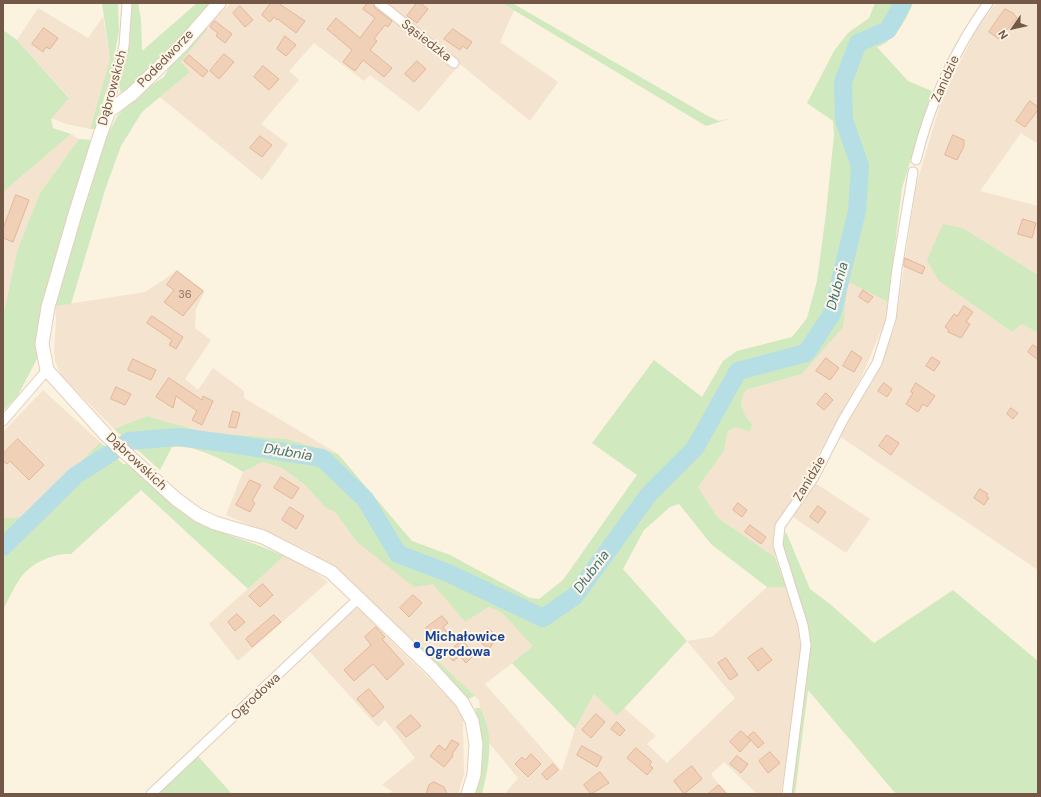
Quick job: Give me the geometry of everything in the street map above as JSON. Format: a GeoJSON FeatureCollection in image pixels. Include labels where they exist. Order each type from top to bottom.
{"type":"FeatureCollection","features":[{"type":"Feature","properties":{"kind":"street","name":"Dąbrowskich"},"geometry":{"type":"LineString","coordinates":[[127,3],[124,46],[113,88],[110,111],[98,142],[48,307],[42,344],[48,370],[106,435],[176,499],[198,515],[215,523],[263,537],[305,557],[331,572],[432,669],[462,702],[472,721],[476,744],[474,775],[468,794]]}},
{"type":"Feature","properties":{"kind":"street","name":"Podedworze"},"geometry":{"type":"LineString","coordinates":[[110,111],[143,83],[183,44],[219,3]]}},
{"type":"Feature","properties":{"kind":"street","name":"Sąsiedzka"},"geometry":{"type":"LineString","coordinates":[[379,3],[454,63]]}},
{"type":"Feature","properties":{"kind":"street","name":"Zanidzie"},"geometry":{"type":"LineString","coordinates":[[916,160],[939,92],[949,69],[970,28],[988,3]]}},
{"type":"Feature","properties":{"kind":"street","name":"Zanidzie"},"geometry":{"type":"LineString","coordinates":[[787,794],[806,645],[803,625],[778,545],[780,526],[814,477],[843,420],[877,363],[891,319],[897,269],[913,172]]}},
{"type":"Feature","properties":{"kind":"street"},"geometry":{"type":"LineString","coordinates":[[3,421],[48,370]]}},
{"type":"Feature","properties":{"kind":"street","name":"Ogrodowa"},"geometry":{"type":"LineString","coordinates":[[151,794],[359,598]]}},
{"type":"Feature","properties":{"kind":"shaded area"},"geometry":{"type":"Polygon","coordinates":[[[231,3],[502,3],[514,10],[500,42],[558,82],[530,121],[460,64],[419,112],[370,75],[364,81],[314,43],[289,71],[299,80],[261,124],[288,144],[262,180],[160,97],[190,72],[181,62],[208,29],[212,21],[231,3]]]}},
{"type":"Feature","properties":{"kind":"shaded area"},"geometry":{"type":"Polygon","coordinates":[[[996,3],[1038,3],[1038,144],[1021,133],[980,191],[1038,206],[1038,275],[963,228],[939,281],[1012,332],[1022,324],[1038,333],[1038,570],[839,436],[873,380],[895,327],[916,186],[943,95],[977,28],[996,3]]]}},
{"type":"Feature","properties":{"kind":"shaded area"},"geometry":{"type":"Polygon","coordinates":[[[38,8],[88,38],[103,17],[110,59],[90,129],[66,124],[51,118],[69,97],[17,40],[38,8]]]}},
{"type":"Feature","properties":{"kind":"shaded area"},"geometry":{"type":"Polygon","coordinates":[[[71,134],[79,139],[40,193],[17,251],[3,317],[3,192],[71,134]]]}},
{"type":"Feature","properties":{"kind":"shaded area"},"geometry":{"type":"Polygon","coordinates":[[[177,271],[205,291],[196,309],[195,328],[211,340],[185,379],[198,390],[213,368],[244,391],[244,398],[338,454],[287,439],[204,432],[147,416],[114,429],[61,375],[55,361],[54,351],[56,320],[55,306],[145,292],[177,271]]]}},
{"type":"Feature","properties":{"kind":"shaded area"},"geometry":{"type":"Polygon","coordinates":[[[849,281],[888,302],[886,319],[862,376],[811,468],[776,525],[775,557],[718,518],[698,487],[724,451],[728,431],[735,427],[750,432],[752,424],[742,411],[742,396],[746,390],[802,374],[812,362],[849,281]]]}},
{"type":"Feature","properties":{"kind":"shaded area"},"geometry":{"type":"Polygon","coordinates":[[[43,390],[100,442],[31,513],[14,518],[3,518],[3,432],[43,390]]]}},
{"type":"Feature","properties":{"kind":"shaded area"},"geometry":{"type":"Polygon","coordinates":[[[263,462],[282,468],[305,485],[326,508],[335,512],[356,541],[433,583],[465,622],[489,607],[501,612],[534,646],[485,684],[562,771],[575,729],[594,694],[617,716],[624,708],[656,736],[647,744],[667,763],[735,698],[687,641],[712,637],[767,587],[786,587],[801,630],[802,649],[781,794],[757,794],[724,762],[711,774],[726,794],[505,794],[518,778],[489,743],[485,717],[480,708],[479,700],[415,639],[412,641],[362,592],[311,552],[226,515],[243,472],[263,462]]]}},
{"type":"Feature","properties":{"kind":"shaded area"},"geometry":{"type":"Polygon","coordinates":[[[815,483],[870,519],[846,553],[793,517],[815,483]]]}},
{"type":"Feature","properties":{"kind":"shaded area"},"geometry":{"type":"Polygon","coordinates":[[[284,556],[308,567],[328,582],[238,661],[209,624],[284,556]]]}},
{"type":"Feature","properties":{"kind":"shaded area"},"geometry":{"type":"Polygon","coordinates":[[[357,607],[456,705],[463,718],[464,774],[458,794],[389,794],[392,791],[382,785],[415,758],[385,720],[378,727],[309,651],[357,607]]]}},
{"type":"Feature","properties":{"kind":"green space"},"geometry":{"type":"Polygon","coordinates":[[[102,3],[118,3],[119,31],[110,78],[95,129],[90,129],[110,59],[102,3]]]}},
{"type":"Feature","properties":{"kind":"green space"},"geometry":{"type":"Polygon","coordinates":[[[131,3],[138,3],[141,19],[142,51],[197,3],[212,3],[139,80],[121,93],[119,86],[130,43],[131,3]]]}},
{"type":"Feature","properties":{"kind":"green space"},"geometry":{"type":"Polygon","coordinates":[[[502,3],[512,3],[708,116],[719,121],[732,118],[706,126],[502,3]]]}},
{"type":"Feature","properties":{"kind":"green space"},"geometry":{"type":"Polygon","coordinates":[[[875,3],[913,3],[899,29],[889,40],[877,47],[908,81],[932,91],[902,188],[888,302],[849,282],[847,287],[843,327],[802,374],[746,390],[743,395],[742,408],[752,424],[750,432],[735,427],[728,431],[724,451],[698,487],[718,518],[775,557],[786,587],[767,587],[711,544],[679,504],[670,507],[644,530],[623,569],[687,641],[617,716],[594,694],[575,729],[512,663],[533,646],[501,612],[489,607],[465,622],[433,584],[414,587],[356,541],[335,512],[326,508],[305,485],[282,468],[263,462],[243,472],[209,454],[180,446],[172,447],[160,470],[114,429],[147,416],[204,432],[287,439],[338,454],[412,541],[450,555],[530,598],[539,599],[563,580],[637,475],[592,443],[654,360],[702,397],[723,361],[737,351],[792,337],[807,318],[817,281],[834,135],[833,121],[807,103],[834,51],[848,33],[869,18],[875,3]]]}},
{"type":"Feature","properties":{"kind":"green space"},"geometry":{"type":"Polygon","coordinates":[[[205,27],[208,29],[181,62],[190,72],[142,112],[121,146],[106,187],[71,304],[55,306],[102,146],[118,115],[145,89],[164,77],[171,64],[205,27]]]}},
{"type":"Feature","properties":{"kind":"green space"},"geometry":{"type":"Polygon","coordinates":[[[3,30],[17,40],[69,98],[51,119],[53,128],[71,134],[3,192],[3,30]]]}},
{"type":"Feature","properties":{"kind":"green space"},"geometry":{"type":"Polygon","coordinates":[[[79,139],[91,140],[41,312],[37,359],[18,395],[3,411],[3,317],[17,251],[40,193],[79,139]]]}},
{"type":"Feature","properties":{"kind":"green space"},"geometry":{"type":"Polygon","coordinates":[[[943,224],[963,228],[1038,275],[1038,333],[1022,324],[1012,332],[939,281],[927,260],[943,224]]]}},
{"type":"Feature","properties":{"kind":"green space"},"geometry":{"type":"Polygon","coordinates":[[[100,442],[123,464],[129,464],[199,523],[284,556],[248,589],[141,490],[71,554],[56,555],[35,564],[23,574],[3,610],[3,518],[14,518],[31,513],[100,442]]]}},
{"type":"Feature","properties":{"kind":"green space"},"geometry":{"type":"Polygon","coordinates":[[[786,532],[810,589],[830,604],[874,643],[953,590],[1038,661],[1038,794],[896,794],[808,690],[795,794],[790,794],[808,664],[810,637],[780,547],[786,532]]]}},
{"type":"Feature","properties":{"kind":"green space"},"geometry":{"type":"Polygon","coordinates":[[[421,645],[475,696],[468,699],[443,671],[419,648],[421,645]]]}},
{"type":"Feature","properties":{"kind":"green space"},"geometry":{"type":"Polygon","coordinates":[[[475,708],[480,708],[485,718],[489,739],[487,773],[482,794],[474,794],[480,751],[478,720],[475,708]]]}},
{"type":"Feature","properties":{"kind":"green space"},"geometry":{"type":"Polygon","coordinates":[[[197,755],[232,794],[155,794],[197,755]]]}},
{"type":"Feature","properties":{"kind":"building"},"geometry":{"type":"Polygon","coordinates":[[[271,3],[278,3],[305,21],[296,33],[278,19],[277,20],[274,17],[270,22],[262,15],[271,3]]]}},
{"type":"Feature","properties":{"kind":"building"},"geometry":{"type":"Polygon","coordinates":[[[368,3],[373,3],[375,8],[392,21],[388,27],[385,25],[374,39],[377,41],[370,50],[392,68],[384,77],[363,60],[355,71],[343,62],[352,50],[327,29],[336,18],[360,38],[375,18],[363,9],[368,3]]]}},
{"type":"Feature","properties":{"kind":"building"},"geometry":{"type":"Polygon","coordinates":[[[417,3],[420,3],[428,9],[417,23],[407,16],[417,3]]]}},
{"type":"Feature","properties":{"kind":"building"},"geometry":{"type":"Polygon","coordinates":[[[240,6],[253,20],[245,27],[233,13],[240,6]]]}},
{"type":"Feature","properties":{"kind":"building"},"geometry":{"type":"Polygon","coordinates":[[[1005,9],[1013,13],[1017,18],[999,39],[989,32],[1005,9]]]}},
{"type":"Feature","properties":{"kind":"building"},"geometry":{"type":"Polygon","coordinates":[[[215,21],[232,34],[225,43],[216,36],[218,33],[210,27],[215,21]]]}},
{"type":"Feature","properties":{"kind":"building"},"geometry":{"type":"Polygon","coordinates":[[[44,28],[58,38],[50,49],[46,47],[43,52],[32,44],[44,28]]]}},
{"type":"Feature","properties":{"kind":"building"},"geometry":{"type":"Polygon","coordinates":[[[453,29],[472,42],[467,49],[463,46],[460,50],[444,39],[453,29]]]}},
{"type":"Feature","properties":{"kind":"building"},"geometry":{"type":"Polygon","coordinates":[[[285,36],[296,45],[286,56],[277,49],[285,36]]]}},
{"type":"Feature","properties":{"kind":"building"},"geometry":{"type":"Polygon","coordinates":[[[224,54],[234,62],[219,79],[210,71],[224,54]]]}},
{"type":"Feature","properties":{"kind":"building"},"geometry":{"type":"Polygon","coordinates":[[[189,55],[208,71],[203,77],[184,61],[189,55]]]}},
{"type":"Feature","properties":{"kind":"building"},"geometry":{"type":"Polygon","coordinates":[[[417,61],[426,69],[414,82],[405,74],[417,61]]]}},
{"type":"Feature","properties":{"kind":"building"},"geometry":{"type":"Polygon","coordinates":[[[263,66],[279,79],[269,90],[254,77],[263,66]]]}},
{"type":"Feature","properties":{"kind":"building"},"geometry":{"type":"Polygon","coordinates":[[[1030,101],[1038,107],[1038,110],[1025,127],[1016,121],[1030,101]]]}},
{"type":"Feature","properties":{"kind":"building"},"geometry":{"type":"Polygon","coordinates":[[[953,135],[964,140],[964,146],[957,160],[945,155],[953,135]]]}},
{"type":"Feature","properties":{"kind":"building"},"geometry":{"type":"Polygon","coordinates":[[[260,136],[272,145],[262,157],[250,148],[260,136]]]}},
{"type":"Feature","properties":{"kind":"building"},"geometry":{"type":"Polygon","coordinates":[[[16,195],[29,200],[13,242],[3,238],[3,229],[16,195]]]}},
{"type":"Feature","properties":{"kind":"building"},"geometry":{"type":"Polygon","coordinates":[[[1023,219],[1036,223],[1032,238],[1018,234],[1023,219]]]}},
{"type":"Feature","properties":{"kind":"building"},"geometry":{"type":"Polygon","coordinates":[[[905,258],[925,267],[922,274],[904,266],[905,258]]]}},
{"type":"Feature","properties":{"kind":"building"},"geometry":{"type":"Polygon","coordinates":[[[177,271],[203,291],[183,316],[164,302],[174,290],[167,285],[177,271]]]}},
{"type":"Feature","properties":{"kind":"building"},"geometry":{"type":"Polygon","coordinates":[[[863,290],[873,297],[868,303],[859,297],[863,290]]]}},
{"type":"Feature","properties":{"kind":"building"},"geometry":{"type":"Polygon","coordinates":[[[964,306],[973,312],[966,322],[970,324],[961,338],[948,332],[949,330],[945,327],[954,314],[957,316],[964,306]]]}},
{"type":"Feature","properties":{"kind":"building"},"geometry":{"type":"Polygon","coordinates":[[[152,316],[183,337],[176,349],[169,345],[172,340],[147,323],[152,316]]]}},
{"type":"Feature","properties":{"kind":"building"},"geometry":{"type":"Polygon","coordinates":[[[1033,345],[1038,348],[1038,360],[1028,352],[1033,345]]]}},
{"type":"Feature","properties":{"kind":"building"},"geometry":{"type":"Polygon","coordinates":[[[852,351],[862,358],[854,372],[843,366],[852,351]]]}},
{"type":"Feature","properties":{"kind":"building"},"geometry":{"type":"Polygon","coordinates":[[[932,357],[940,362],[934,371],[926,366],[932,357]]]}},
{"type":"Feature","properties":{"kind":"building"},"geometry":{"type":"Polygon","coordinates":[[[826,358],[839,368],[830,380],[816,371],[826,358]]]}},
{"type":"Feature","properties":{"kind":"building"},"geometry":{"type":"Polygon","coordinates":[[[133,359],[156,370],[151,380],[128,370],[133,359]]]}},
{"type":"Feature","properties":{"kind":"building"},"geometry":{"type":"Polygon","coordinates":[[[169,378],[202,400],[203,396],[213,401],[202,425],[192,420],[197,411],[176,396],[173,408],[156,397],[169,378]]]}},
{"type":"Feature","properties":{"kind":"building"},"geometry":{"type":"Polygon","coordinates":[[[884,383],[892,389],[887,397],[878,391],[884,383]]]}},
{"type":"Feature","properties":{"kind":"building"},"geometry":{"type":"Polygon","coordinates":[[[916,383],[935,396],[927,407],[923,404],[918,412],[906,404],[913,393],[911,392],[916,383]]]}},
{"type":"Feature","properties":{"kind":"building"},"geometry":{"type":"Polygon","coordinates":[[[116,387],[131,394],[125,405],[111,399],[116,387]]]}},
{"type":"Feature","properties":{"kind":"building"},"geometry":{"type":"Polygon","coordinates":[[[826,393],[833,400],[824,410],[817,404],[826,393]]]}},
{"type":"Feature","properties":{"kind":"building"},"geometry":{"type":"Polygon","coordinates":[[[1011,408],[1018,413],[1013,419],[1007,414],[1011,408]]]}},
{"type":"Feature","properties":{"kind":"building"},"geometry":{"type":"Polygon","coordinates":[[[233,411],[240,413],[236,428],[229,427],[233,411]]]}},
{"type":"Feature","properties":{"kind":"building"},"geometry":{"type":"Polygon","coordinates":[[[887,435],[899,443],[891,455],[879,446],[887,435]]]}},
{"type":"Feature","properties":{"kind":"building"},"geometry":{"type":"Polygon","coordinates":[[[18,439],[44,465],[29,480],[10,461],[7,464],[3,461],[3,454],[18,439]]]}},
{"type":"Feature","properties":{"kind":"building"},"geometry":{"type":"Polygon","coordinates":[[[281,477],[299,488],[292,499],[274,488],[281,477]]]}},
{"type":"Feature","properties":{"kind":"building"},"geometry":{"type":"Polygon","coordinates":[[[250,480],[261,485],[252,501],[255,503],[250,512],[236,505],[250,480]]]}},
{"type":"Feature","properties":{"kind":"building"},"geometry":{"type":"Polygon","coordinates":[[[980,489],[988,494],[986,496],[989,498],[984,505],[974,498],[980,489]]]}},
{"type":"Feature","properties":{"kind":"building"},"geometry":{"type":"Polygon","coordinates":[[[738,503],[747,510],[742,517],[733,510],[738,503]]]}},
{"type":"Feature","properties":{"kind":"building"},"geometry":{"type":"Polygon","coordinates":[[[818,506],[826,512],[818,523],[810,517],[818,506]]]}},
{"type":"Feature","properties":{"kind":"building"},"geometry":{"type":"Polygon","coordinates":[[[290,507],[304,516],[296,529],[282,520],[290,507]]]}},
{"type":"Feature","properties":{"kind":"building"},"geometry":{"type":"Polygon","coordinates":[[[750,525],[766,537],[761,544],[745,532],[750,525]]]}},
{"type":"Feature","properties":{"kind":"building"},"geometry":{"type":"Polygon","coordinates":[[[263,584],[273,595],[260,607],[249,596],[263,584]]]}},
{"type":"Feature","properties":{"kind":"building"},"geometry":{"type":"Polygon","coordinates":[[[413,595],[422,603],[409,617],[400,608],[413,595]]]}},
{"type":"Feature","properties":{"kind":"building"},"geometry":{"type":"Polygon","coordinates":[[[237,614],[245,622],[235,631],[228,622],[237,614]]]}},
{"type":"Feature","properties":{"kind":"building"},"geometry":{"type":"Polygon","coordinates":[[[274,615],[281,622],[252,647],[246,639],[274,615]]]}},
{"type":"Feature","properties":{"kind":"building"},"geometry":{"type":"Polygon","coordinates":[[[442,616],[448,623],[443,627],[447,632],[435,640],[426,628],[442,616]]]}},
{"type":"Feature","properties":{"kind":"building"},"geometry":{"type":"Polygon","coordinates":[[[376,627],[385,637],[382,639],[404,664],[387,680],[373,664],[354,681],[344,670],[371,645],[365,637],[376,627]]]}},
{"type":"Feature","properties":{"kind":"building"},"geometry":{"type":"Polygon","coordinates":[[[488,629],[498,636],[489,649],[479,641],[488,629]]]}},
{"type":"Feature","properties":{"kind":"building"},"geometry":{"type":"Polygon","coordinates":[[[462,640],[473,653],[473,656],[466,663],[460,656],[453,661],[447,654],[462,640]]]}},
{"type":"Feature","properties":{"kind":"building"},"geometry":{"type":"Polygon","coordinates":[[[762,648],[772,660],[758,671],[748,658],[762,648]]]}},
{"type":"Feature","properties":{"kind":"building"},"geometry":{"type":"Polygon","coordinates":[[[726,658],[738,675],[730,680],[718,663],[726,658]]]}},
{"type":"Feature","properties":{"kind":"building"},"geometry":{"type":"Polygon","coordinates":[[[369,689],[384,707],[373,717],[357,699],[369,689]]]}},
{"type":"Feature","properties":{"kind":"building"},"geometry":{"type":"Polygon","coordinates":[[[596,714],[605,722],[591,738],[582,730],[596,714]]]}},
{"type":"Feature","properties":{"kind":"building"},"geometry":{"type":"Polygon","coordinates":[[[411,715],[421,726],[406,737],[397,727],[411,715]]]}},
{"type":"Feature","properties":{"kind":"building"},"geometry":{"type":"Polygon","coordinates":[[[617,722],[625,730],[620,736],[611,729],[617,722]]]}},
{"type":"Feature","properties":{"kind":"building"},"geometry":{"type":"Polygon","coordinates":[[[741,731],[751,740],[740,752],[730,742],[741,731]]]}},
{"type":"Feature","properties":{"kind":"building"},"geometry":{"type":"Polygon","coordinates":[[[754,732],[764,743],[758,748],[748,737],[754,732]]]}},
{"type":"Feature","properties":{"kind":"building"},"geometry":{"type":"Polygon","coordinates":[[[452,740],[459,744],[452,754],[453,756],[444,767],[430,756],[439,745],[445,750],[452,740]]]}},
{"type":"Feature","properties":{"kind":"building"},"geometry":{"type":"Polygon","coordinates":[[[582,746],[602,757],[597,767],[577,755],[582,746]]]}},
{"type":"Feature","properties":{"kind":"building"},"geometry":{"type":"Polygon","coordinates":[[[636,748],[652,762],[649,765],[653,768],[647,775],[627,758],[636,748]]]}},
{"type":"Feature","properties":{"kind":"building"},"geometry":{"type":"Polygon","coordinates":[[[770,752],[780,763],[768,773],[759,761],[770,752]]]}},
{"type":"Feature","properties":{"kind":"building"},"geometry":{"type":"Polygon","coordinates":[[[531,754],[541,764],[528,777],[515,764],[522,757],[525,760],[531,754]]]}},
{"type":"Feature","properties":{"kind":"building"},"geometry":{"type":"Polygon","coordinates":[[[737,756],[748,764],[741,773],[730,764],[737,756]]]}},
{"type":"Feature","properties":{"kind":"building"},"geometry":{"type":"Polygon","coordinates":[[[553,764],[558,770],[547,780],[542,774],[553,764]]]}},
{"type":"Feature","properties":{"kind":"building"},"geometry":{"type":"Polygon","coordinates":[[[692,766],[702,779],[684,794],[674,781],[692,766]]]}},
{"type":"Feature","properties":{"kind":"building"},"geometry":{"type":"Polygon","coordinates":[[[600,772],[609,783],[591,794],[584,785],[600,772]]]}},
{"type":"Feature","properties":{"kind":"building"},"geometry":{"type":"Polygon","coordinates":[[[434,782],[444,787],[447,794],[426,794],[429,785],[434,782]]]}},
{"type":"Feature","properties":{"kind":"building"},"geometry":{"type":"Polygon","coordinates":[[[719,785],[727,794],[708,794],[719,785]]]}},
{"type":"Feature","properties":{"kind":"waterway","name":"Dłubnia"},"geometry":{"type":"LineString","coordinates":[[3,547],[75,476],[129,441],[179,437],[322,458],[365,499],[398,554],[448,573],[543,618],[575,596],[649,494],[695,448],[738,371],[806,353],[832,314],[857,211],[860,166],[844,120],[843,82],[858,43],[888,30],[903,3]]}},
{"type":"Feature","properties":{"kind":"place","name":"Michałowice Ogrodowa"},"geometry":{"type":"Point","coordinates":[417,645]}}]}
